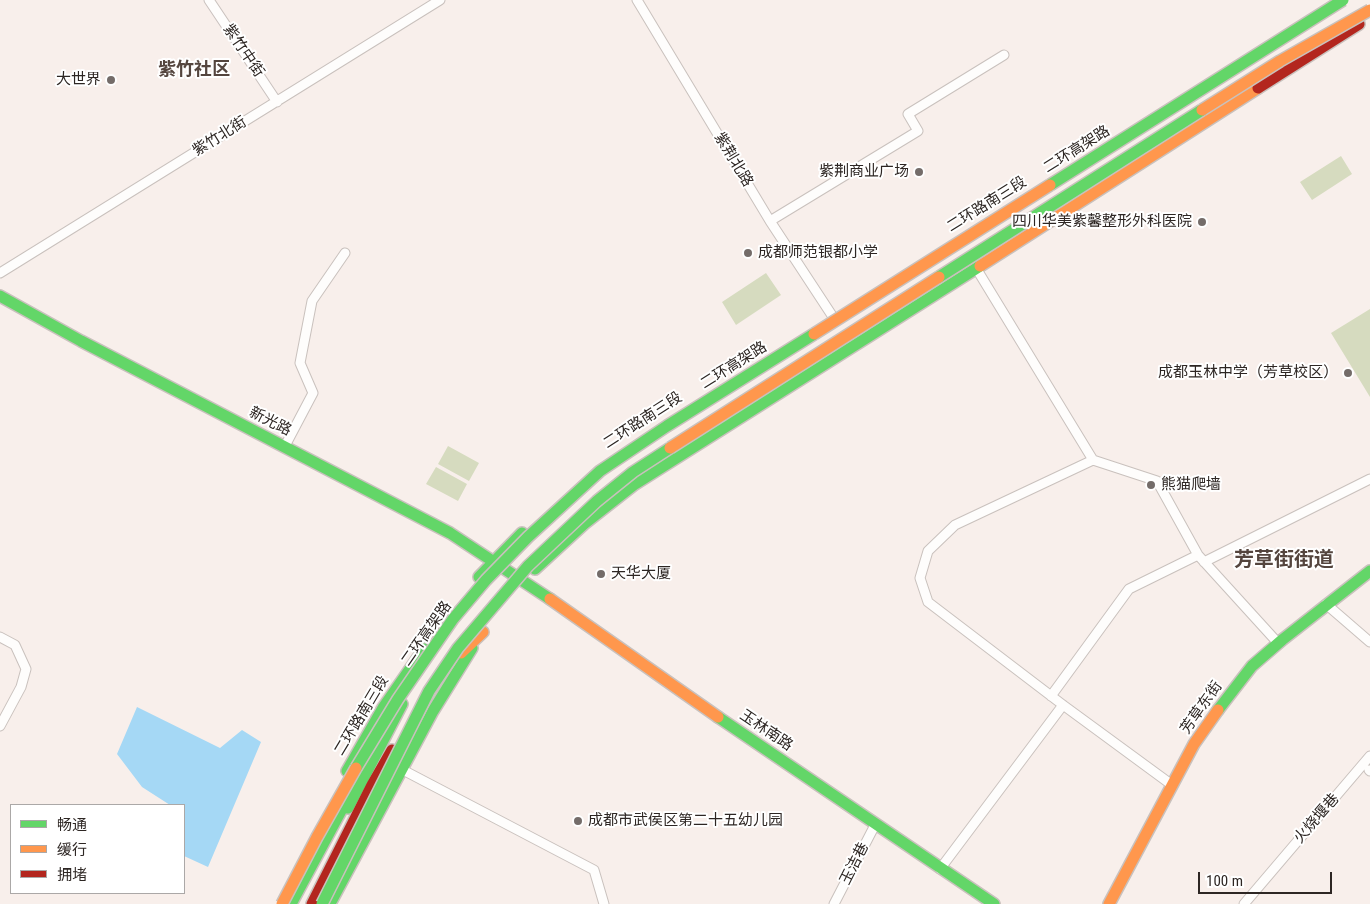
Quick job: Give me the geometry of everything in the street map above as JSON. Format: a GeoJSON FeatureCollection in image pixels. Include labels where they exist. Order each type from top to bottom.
{"type":"FeatureCollection","features":[{"type":"Feature","properties":{"kind":"main road","name":"二环高架路"},"geometry":{"type":"LineString","coordinates":[[282,904],[317,837],[372,741],[453,619],[486,580],[528,537],[600,472],[667,426],[1343,0]]}},
{"type":"Feature","properties":{"kind":"main road","name":"二环路南三段"},"geometry":{"type":"LineString","coordinates":[[277,904],[359,748],[383,708],[453,609],[494,560],[535,521],[622,451],[833,317],[1348,0]]}},
{"type":"Feature","properties":{"kind":"main road"},"geometry":{"type":"LineString","coordinates":[[312,904],[372,785],[400,736],[458,648],[528,566],[597,501],[633,472],[1280,61],[1370,10]]}},
{"type":"Feature","properties":{"kind":"main road"},"geometry":{"type":"LineString","coordinates":[[330,904],[433,710],[496,611],[523,580],[584,524],[635,484],[1370,17]]}},
{"type":"Feature","properties":{"kind":"main road","name":"新光路"},"geometry":{"type":"LineString","coordinates":[[0,296],[81,341],[450,533],[523,580]]}},
{"type":"Feature","properties":{"kind":"main road","name":"芳草东街"},"geometry":{"type":"LineString","coordinates":[[1109,904],[1194,744],[1239,681],[1252,666],[1278,643],[1370,571]]}},
{"type":"Feature","properties":{"kind":"main road"},"geometry":{"type":"LineString","coordinates":[[291,904],[433,645],[479,578]]}},
{"type":"Feature","properties":{"kind":"main road","name":"玉林南路"},"geometry":{"type":"LineString","coordinates":[[523,580],[668,683],[994,904]]}},
{"type":"Feature","properties":{"kind":"main road"},"geometry":{"type":"LineString","coordinates":[[320,904],[371,801],[433,692],[459,656],[483,632]]}},
{"type":"Feature","properties":{"kind":"main road"},"geometry":{"type":"LineString","coordinates":[[299,904],[419,670]]}},
{"type":"Feature","properties":{"kind":"main road"},"geometry":{"type":"LineString","coordinates":[[320,904],[429,691]]}},
{"type":"Feature","properties":{"kind":"street","name":"紫竹中街"},"geometry":{"type":"LineString","coordinates":[[209,0],[278,102]]}},
{"type":"Feature","properties":{"kind":"street","name":"紫竹北街"},"geometry":{"type":"LineString","coordinates":[[0,273],[440,0]]}},
{"type":"Feature","properties":{"kind":"street","name":"紫荆北路"},"geometry":{"type":"LineString","coordinates":[[637,0],[770,221],[833,317]]}},
{"type":"Feature","properties":{"kind":"street"},"geometry":{"type":"LineString","coordinates":[[770,221],[918,131],[908,114],[1004,55]]}},
{"type":"Feature","properties":{"kind":"street"},"geometry":{"type":"LineString","coordinates":[[285,446],[313,393],[300,363],[312,301],[345,253]]}},
{"type":"Feature","properties":{"kind":"street"},"geometry":{"type":"LineString","coordinates":[[976,268],[1094,460],[1157,481],[1201,558],[1278,643]]}},
{"type":"Feature","properties":{"kind":"street"},"geometry":{"type":"LineString","coordinates":[[1094,460],[955,525],[928,550],[920,578],[928,602],[1172,785]]}},
{"type":"Feature","properties":{"kind":"street"},"geometry":{"type":"LineString","coordinates":[[1051,696],[1129,589],[1201,558],[1370,479]]}},
{"type":"Feature","properties":{"kind":"street"},"geometry":{"type":"LineString","coordinates":[[1326,604],[1370,642]]}},
{"type":"Feature","properties":{"kind":"street"},"geometry":{"type":"LineString","coordinates":[[0,637],[15,645],[26,668],[21,687],[0,726]]}},
{"type":"Feature","properties":{"kind":"street"},"geometry":{"type":"LineString","coordinates":[[940,868],[1063,705]]}},
{"type":"Feature","properties":{"kind":"street","name":"火烧堰巷"},"geometry":{"type":"LineString","coordinates":[[1244,904],[1370,756]]}},
{"type":"Feature","properties":{"kind":"street"},"geometry":{"type":"LineString","coordinates":[[401,769],[594,870],[604,904]]}},
{"type":"Feature","properties":{"kind":"street","name":"玉洁巷"},"geometry":{"type":"LineString","coordinates":[[834,904],[875,825]]}},
{"type":"Feature","properties":{"kind":"green space"},"geometry":{"type":"Polygon","coordinates":[[[1341,156],[1352,174],[1312,200],[1300,182],[1341,156]]]}},
{"type":"Feature","properties":{"kind":"green space"},"geometry":{"type":"Polygon","coordinates":[[[766,273],[781,295],[736,325],[722,302],[766,273]]]}},
{"type":"Feature","properties":{"kind":"green space"},"geometry":{"type":"Polygon","coordinates":[[[1370,309],[1370,397],[1331,333],[1370,309]]]}},
{"type":"Feature","properties":{"kind":"green space"},"geometry":{"type":"Polygon","coordinates":[[[448,446],[479,463],[469,481],[438,464],[448,446]]]}},
{"type":"Feature","properties":{"kind":"green space"},"geometry":{"type":"Polygon","coordinates":[[[436,467],[467,484],[458,501],[426,484],[436,467]]]}},
{"type":"Feature","properties":{"kind":"water"},"geometry":{"type":"Polygon","coordinates":[[[137,707],[220,748],[242,730],[261,742],[208,867],[185,856],[185,804],[168,804],[142,787],[117,754],[137,707]]]}},
{"type":"Feature","properties":{"kind":"traffic: fast"},"geometry":{"type":"LineString","coordinates":[[1050,185],[1343,0]]}},
{"type":"Feature","properties":{"kind":"traffic: fast"},"geometry":{"type":"LineString","coordinates":[[939,277],[1202,110]]}},
{"type":"Feature","properties":{"kind":"traffic: fast"},"geometry":{"type":"LineString","coordinates":[[535,569],[584,524],[635,484],[980,266]]}},
{"type":"Feature","properties":{"kind":"traffic: fast"},"geometry":{"type":"LineString","coordinates":[[0,296],[81,341],[450,533],[550,599]]}},
{"type":"Feature","properties":{"kind":"traffic: fast"},"geometry":{"type":"LineString","coordinates":[[356,768],[398,699],[453,619],[486,580],[528,537],[600,471],[667,426],[814,334]]}},
{"type":"Feature","properties":{"kind":"traffic: fast"},"geometry":{"type":"LineString","coordinates":[[322,904],[429,691],[458,648],[528,566],[597,501],[633,472],[670,448]]}},
{"type":"Feature","properties":{"kind":"traffic: fast"},"geometry":{"type":"LineString","coordinates":[[479,577],[522,533]]}},
{"type":"Feature","properties":{"kind":"traffic: fast"},"geometry":{"type":"LineString","coordinates":[[1218,710],[1252,666],[1370,571]]}},
{"type":"Feature","properties":{"kind":"traffic: fast"},"geometry":{"type":"LineString","coordinates":[[332,900],[433,711],[472,648]]}},
{"type":"Feature","properties":{"kind":"traffic: fast"},"geometry":{"type":"LineString","coordinates":[[347,771],[383,708],[424,649]]}},
{"type":"Feature","properties":{"kind":"traffic: fast"},"geometry":{"type":"LineString","coordinates":[[348,808],[402,704]]}},
{"type":"Feature","properties":{"kind":"traffic: fast"},"geometry":{"type":"LineString","coordinates":[[718,717],[994,904]]}},
{"type":"Feature","properties":{"kind":"traffic: fast"},"geometry":{"type":"LineString","coordinates":[[291,904],[349,796]]}},
{"type":"Feature","properties":{"kind":"traffic: slow"},"geometry":{"type":"LineString","coordinates":[[1202,110],[1280,61],[1370,10]]}},
{"type":"Feature","properties":{"kind":"traffic: slow"},"geometry":{"type":"LineString","coordinates":[[980,266],[1258,88]]}},
{"type":"Feature","properties":{"kind":"traffic: slow"},"geometry":{"type":"LineString","coordinates":[[814,334],[1050,185]]}},
{"type":"Feature","properties":{"kind":"traffic: slow"},"geometry":{"type":"LineString","coordinates":[[670,448],[939,277]]}},
{"type":"Feature","properties":{"kind":"traffic: slow"},"geometry":{"type":"LineString","coordinates":[[550,599],[718,717]]}},
{"type":"Feature","properties":{"kind":"traffic: slow"},"geometry":{"type":"LineString","coordinates":[[461,653],[483,632]]}},
{"type":"Feature","properties":{"kind":"traffic: slow"},"geometry":{"type":"LineString","coordinates":[[1109,904],[1194,744],[1218,710]]}},
{"type":"Feature","properties":{"kind":"traffic: slow"},"geometry":{"type":"LineString","coordinates":[[282,904],[356,768]]}},
{"type":"Feature","properties":{"kind":"traffic: jam"},"geometry":{"type":"LineString","coordinates":[[1258,88],[1359,24]]}},
{"type":"Feature","properties":{"kind":"traffic: jam"},"geometry":{"type":"LineString","coordinates":[[312,904],[372,785],[392,750]]}},
{"type":"Feature","properties":{"kind":"place","name":"大世界"},"geometry":{"type":"Point","coordinates":[111,80]}},
{"type":"Feature","properties":{"kind":"place","name":"紫荆商业广场"},"geometry":{"type":"Point","coordinates":[919,172]}},
{"type":"Feature","properties":{"kind":"place","name":"四川华美紫馨整形外科医院"},"geometry":{"type":"Point","coordinates":[1202,222]}},
{"type":"Feature","properties":{"kind":"place","name":"成都师范银都小学"},"geometry":{"type":"Point","coordinates":[748,253]}},
{"type":"Feature","properties":{"kind":"place","name":"成都玉林中学（芳草校区）"},"geometry":{"type":"Point","coordinates":[1348,373]}},
{"type":"Feature","properties":{"kind":"place","name":"熊猫爬墙"},"geometry":{"type":"Point","coordinates":[1151,485]}},
{"type":"Feature","properties":{"kind":"place","name":"天华大厦"},"geometry":{"type":"Point","coordinates":[601,574]}},
{"type":"Feature","properties":{"kind":"place","name":"成都市武侯区第二十五幼儿园"},"geometry":{"type":"Point","coordinates":[578,821]}},
{"type":"Feature","properties":{"kind":"district","name":"紫竹社区"},"geometry":{"type":"Point","coordinates":[194,70]}},
{"type":"Feature","properties":{"kind":"district","name":"芳草街街道"},"geometry":{"type":"Point","coordinates":[1284,561]}}]}
